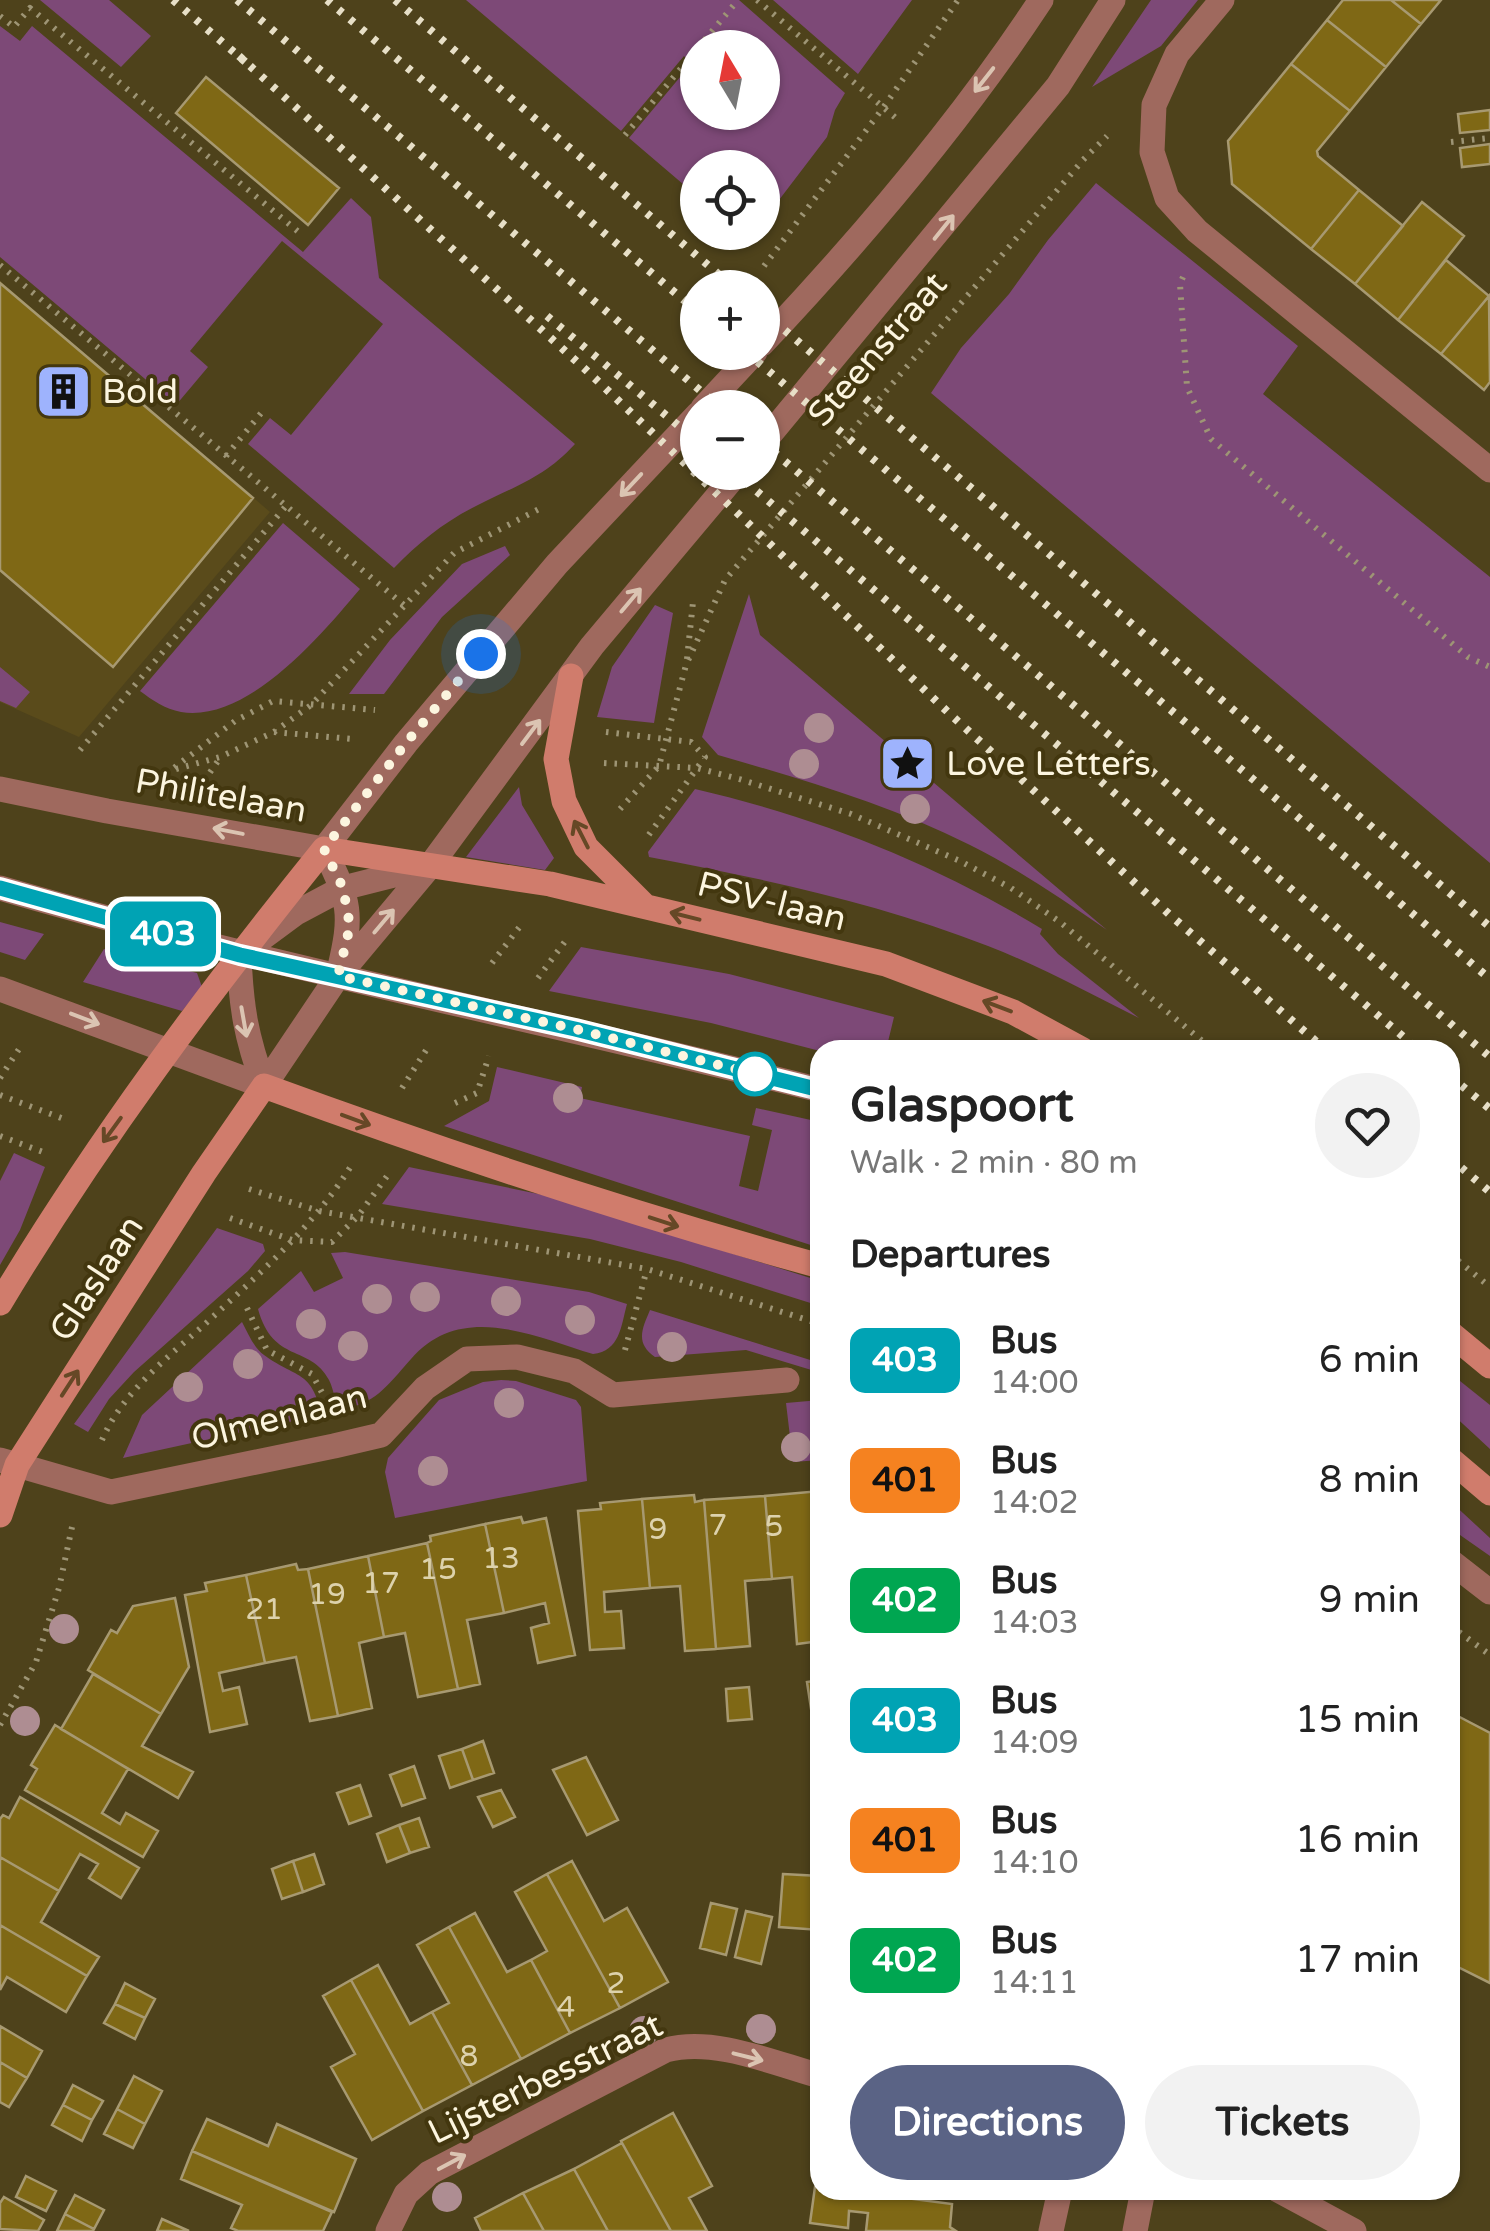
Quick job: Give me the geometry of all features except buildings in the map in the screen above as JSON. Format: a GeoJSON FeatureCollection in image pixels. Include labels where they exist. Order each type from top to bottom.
{"type":"FeatureCollection","features":[{"type":"Feature","properties":{"kind":"main road"},"geometry":{"type":"LineString","coordinates":[[571,676],[556,758],[564,801],[586,847],[645,906]]}},
{"type":"Feature","properties":{"kind":"main road","name":"Philitelaan"},"geometry":{"type":"LineString","coordinates":[[324,849],[430,866]]}},
{"type":"Feature","properties":{"kind":"main road"},"geometry":{"type":"LineString","coordinates":[[240,955],[324,849]]}},
{"type":"Feature","properties":{"kind":"main road","name":"PSV-laan"},"geometry":{"type":"LineString","coordinates":[[430,866],[550,884],[886,964],[1012,1012],[1065,1040]]}},
{"type":"Feature","properties":{"kind":"main road","name":"Glaslaan"},"geometry":{"type":"LineString","coordinates":[[0,1303],[86,1166],[240,955]]}},
{"type":"Feature","properties":{"kind":"main road"},"geometry":{"type":"LineString","coordinates":[[264,1086],[657,1220],[810,1263]]}},
{"type":"Feature","properties":{"kind":"main road","name":"Glaslaan"},"geometry":{"type":"LineString","coordinates":[[0,1514],[8,1463],[264,1086]]}},
{"type":"Feature","properties":{"kind":"main road"},"geometry":{"type":"LineString","coordinates":[[1460,1344],[1490,1366]]}},
{"type":"Feature","properties":{"kind":"main road"},"geometry":{"type":"LineString","coordinates":[[1460,1468],[1490,1493]]}},
{"type":"Feature","properties":{"kind":"street"},"geometry":{"type":"LineString","coordinates":[[780,325],[869,224],[1012,43],[1041,0]]}},
{"type":"Feature","properties":{"kind":"street","name":"Steenstraat"},"geometry":{"type":"LineString","coordinates":[[780,422],[1058,86],[1113,0]]}},
{"type":"Feature","properties":{"kind":"street"},"geometry":{"type":"LineString","coordinates":[[1222,0],[1177,54],[1154,105],[1152,152],[1167,198],[1197,232],[1490,470]]}},
{"type":"Feature","properties":{"kind":"street"},"geometry":{"type":"LineString","coordinates":[[720,390],[739,370]]}},
{"type":"Feature","properties":{"kind":"street"},"geometry":{"type":"LineString","coordinates":[[324,849],[406,743],[557,564],[680,433]]}},
{"type":"Feature","properties":{"kind":"street"},"geometry":{"type":"LineString","coordinates":[[430,866],[604,632],[723,490]]}},
{"type":"Feature","properties":{"kind":"street","name":"Philitelaan"},"geometry":{"type":"LineString","coordinates":[[0,789],[324,849]]}},
{"type":"Feature","properties":{"kind":"street","name":"Glaslaan"},"geometry":{"type":"LineString","coordinates":[[324,849],[343,888],[350,926],[338,976]]}},
{"type":"Feature","properties":{"kind":"street","name":"Glaslaan"},"geometry":{"type":"LineString","coordinates":[[240,955],[296,912],[343,888],[430,866]]}},
{"type":"Feature","properties":{"kind":"street","name":"Glaslaan"},"geometry":{"type":"LineString","coordinates":[[264,1086],[338,976],[430,866]]}},
{"type":"Feature","properties":{"kind":"street"},"geometry":{"type":"LineString","coordinates":[[0,888],[240,955],[575,1029],[810,1088]]}},
{"type":"Feature","properties":{"kind":"street"},"geometry":{"type":"LineString","coordinates":[[240,955],[241,1005],[247,1040],[264,1086]]}},
{"type":"Feature","properties":{"kind":"street"},"geometry":{"type":"LineString","coordinates":[[0,988],[264,1086]]}},
{"type":"Feature","properties":{"kind":"street","name":"Olmenlaan"},"geometry":{"type":"LineString","coordinates":[[8,1463],[110,1492],[381,1436],[425,1388],[468,1360],[517,1357],[574,1370],[613,1394]]}},
{"type":"Feature","properties":{"kind":"street"},"geometry":{"type":"LineString","coordinates":[[613,1394],[787,1380]]}},
{"type":"Feature","properties":{"kind":"street"},"geometry":{"type":"LineString","coordinates":[[1460,1569],[1490,1592]]}},
{"type":"Feature","properties":{"kind":"street","name":"Lijsterbesstraat"},"geometry":{"type":"LineString","coordinates":[[388,2231],[406,2194],[430,2173],[666,2050],[679,2046],[713,2048],[810,2073]]}},
{"type":"Feature","properties":{"kind":"street"},"geometry":{"type":"LineString","coordinates":[[1051,2231],[1058,2200]]}},
{"type":"Feature","properties":{"kind":"street"},"geometry":{"type":"LineString","coordinates":[[1135,2231],[1141,2200]]}},
{"type":"Feature","properties":{"kind":"street"},"geometry":{"type":"LineString","coordinates":[[1297,2200],[1354,2231]]}},
{"type":"Feature","properties":{"kind":"path"},"geometry":{"type":"LineString","coordinates":[[713,30],[738,0]]}},
{"type":"Feature","properties":{"kind":"path"},"geometry":{"type":"LineString","coordinates":[[757,0],[883,108]]}},
{"type":"Feature","properties":{"kind":"path"},"geometry":{"type":"LineString","coordinates":[[761,270],[883,108],[958,0]]}},
{"type":"Feature","properties":{"kind":"path"},"geometry":{"type":"LineString","coordinates":[[0,16],[14,27],[30,8],[301,234]]}},
{"type":"Feature","properties":{"kind":"path"},"geometry":{"type":"LineString","coordinates":[[626,134],[680,70]]}},
{"type":"Feature","properties":{"kind":"path","name":"Steenstraat"},"geometry":{"type":"LineString","coordinates":[[1154,105],[1099,142],[725,580],[686,665],[659,766],[697,768],[852,814],[960,860],[1011,888],[1060,922],[1201,1040]]}},
{"type":"Feature","properties":{"kind":"path"},"geometry":{"type":"LineString","coordinates":[[1452,142],[1490,138]]}},
{"type":"Feature","properties":{"kind":"path"},"geometry":{"type":"LineString","coordinates":[[1197,232],[1180,284],[1188,386],[1211,439],[1468,657],[1490,667]]}},
{"type":"Feature","properties":{"kind":"path"},"geometry":{"type":"LineString","coordinates":[[0,264],[405,606]]}},
{"type":"Feature","properties":{"kind":"path"},"geometry":{"type":"LineString","coordinates":[[226,456],[262,412]]}},
{"type":"Feature","properties":{"kind":"path"},"geometry":{"type":"LineString","coordinates":[[220,757],[274,732],[310,705],[454,554],[555,500]]}},
{"type":"Feature","properties":{"kind":"path"},"geometry":{"type":"LineString","coordinates":[[80,750],[286,506]]}},
{"type":"Feature","properties":{"kind":"path"},"geometry":{"type":"LineString","coordinates":[[168,770],[235,721],[274,701],[310,705]]}},
{"type":"Feature","properties":{"kind":"path"},"geometry":{"type":"LineString","coordinates":[[319,1211],[647,1269],[810,1321]]}},
{"type":"Feature","properties":{"kind":"path"},"geometry":{"type":"LineString","coordinates":[[1460,1262],[1490,1287]]}},
{"type":"Feature","properties":{"kind":"path"},"geometry":{"type":"LineString","coordinates":[[613,1394],[647,1269]]}},
{"type":"Feature","properties":{"kind":"path"},"geometry":{"type":"LineString","coordinates":[[247,1308],[267,1350],[312,1374],[325,1394],[334,1446]]}},
{"type":"Feature","properties":{"kind":"path"},"geometry":{"type":"LineString","coordinates":[[1460,1633],[1490,1655]]}},
{"type":"Feature","properties":{"kind":"shaded area"},"geometry":{"type":"Polygon","coordinates":[[[40,0],[109,0],[151,36],[121,67],[40,0]]]}},
{"type":"Feature","properties":{"kind":"shaded area"},"geometry":{"type":"Polygon","coordinates":[[[466,0],[739,0],[773,30],[680,30],[680,61],[621,131],[466,0]]]}},
{"type":"Feature","properties":{"kind":"shaded area"},"geometry":{"type":"Polygon","coordinates":[[[773,0],[912,0],[858,74],[773,0]]]}},
{"type":"Feature","properties":{"kind":"shaded area"},"geometry":{"type":"Polygon","coordinates":[[[1151,0],[1198,0],[1161,46],[1092,87],[1151,0]]]}},
{"type":"Feature","properties":{"kind":"shaded area"},"geometry":{"type":"Polygon","coordinates":[[[0,26],[20,41],[32,26],[303,252],[351,198],[371,217],[379,278],[575,444],[540,473],[442,526],[394,568],[248,444],[270,418],[291,435],[383,324],[282,241],[190,351],[208,367],[176,405],[0,257],[0,26]]]}},
{"type":"Feature","properties":{"kind":"shaded area"},"geometry":{"type":"Polygon","coordinates":[[[780,36],[845,93],[827,137],[780,199],[780,150],[680,150],[680,182],[629,138],[680,77],[680,130],[780,130],[780,36]]]}},
{"type":"Feature","properties":{"kind":"shaded area"},"geometry":{"type":"Polygon","coordinates":[[[1096,183],[1298,346],[1263,394],[1490,577],[1490,863],[931,393],[961,348],[1096,183]]]}},
{"type":"Feature","properties":{"kind":"shaded area","name":"Bold"},"geometry":{"type":"Polygon","coordinates":[[[0,281],[270,512],[79,737],[0,702],[0,281]]]}},
{"type":"Feature","properties":{"kind":"shaded area"},"geometry":{"type":"Polygon","coordinates":[[[283,523],[360,589],[344,608],[281,672],[232,704],[206,712],[181,712],[140,691],[283,523]]]}},
{"type":"Feature","properties":{"kind":"shaded area"},"geometry":{"type":"Polygon","coordinates":[[[505,546],[510,555],[442,617],[384,694],[349,694],[390,640],[462,564],[505,546]]]}},
{"type":"Feature","properties":{"kind":"shaded area"},"geometry":{"type":"Polygon","coordinates":[[[749,594],[760,635],[1107,930],[1023,874],[940,831],[846,794],[718,755],[702,737],[749,594]]]}},
{"type":"Feature","properties":{"kind":"shaded area"},"geometry":{"type":"Polygon","coordinates":[[[655,605],[673,613],[654,723],[597,717],[612,667],[655,605]]]}},
{"type":"Feature","properties":{"kind":"shaded area"},"geometry":{"type":"Polygon","coordinates":[[[0,667],[30,692],[16,708],[0,701],[0,667]]]}},
{"type":"Feature","properties":{"kind":"shaded area"},"geometry":{"type":"Polygon","coordinates":[[[519,787],[522,805],[554,858],[545,870],[466,857],[519,787]]]}},
{"type":"Feature","properties":{"kind":"shaded area"},"geometry":{"type":"Polygon","coordinates":[[[695,789],[831,829],[959,883],[1042,929],[1040,934],[1058,954],[1139,1018],[1007,954],[905,917],[778,883],[649,857],[648,852],[695,789]]]}},
{"type":"Feature","properties":{"kind":"shaded area"},"geometry":{"type":"Polygon","coordinates":[[[0,922],[44,934],[25,960],[0,952],[0,922]]]}},
{"type":"Feature","properties":{"kind":"shaded area"},"geometry":{"type":"Polygon","coordinates":[[[581,947],[729,974],[894,1017],[888,1040],[810,1040],[810,1048],[711,1023],[549,991],[581,947]]]}},
{"type":"Feature","properties":{"kind":"shaded area"},"geometry":{"type":"Polygon","coordinates":[[[104,949],[197,973],[202,987],[182,1011],[83,982],[104,949]]]}},
{"type":"Feature","properties":{"kind":"shaded area"},"geometry":{"type":"Polygon","coordinates":[[[497,1067],[582,1087],[580,1098],[750,1136],[739,1186],[758,1191],[772,1130],[752,1125],[756,1108],[810,1120],[810,1245],[444,1126],[489,1101],[497,1067]]]}},
{"type":"Feature","properties":{"kind":"shaded area"},"geometry":{"type":"Polygon","coordinates":[[[14,1153],[45,1167],[20,1230],[0,1265],[0,1181],[14,1153]]]}},
{"type":"Feature","properties":{"kind":"shaded area"},"geometry":{"type":"Polygon","coordinates":[[[409,1167],[553,1197],[810,1278],[810,1303],[681,1262],[590,1239],[382,1204],[409,1167]]]}},
{"type":"Feature","properties":{"kind":"shaded area"},"geometry":{"type":"Polygon","coordinates":[[[217,1228],[263,1244],[265,1251],[248,1271],[134,1372],[109,1399],[88,1432],[74,1424],[217,1228]]]}},
{"type":"Feature","properties":{"kind":"shaded area"},"geometry":{"type":"Polygon","coordinates":[[[345,1252],[589,1292],[627,1304],[618,1336],[602,1352],[593,1354],[498,1328],[452,1331],[431,1341],[371,1399],[337,1411],[331,1384],[321,1369],[273,1338],[258,1309],[301,1271],[314,1292],[343,1278],[331,1253],[345,1252]]]}},
{"type":"Feature","properties":{"kind":"shaded area"},"geometry":{"type":"Polygon","coordinates":[[[650,1310],[810,1360],[810,1370],[746,1350],[655,1357],[645,1346],[643,1330],[650,1310]]]}},
{"type":"Feature","properties":{"kind":"shaded area"},"geometry":{"type":"Polygon","coordinates":[[[242,1322],[260,1352],[308,1382],[321,1415],[123,1458],[142,1415],[242,1322]]]}},
{"type":"Feature","properties":{"kind":"shaded area"},"geometry":{"type":"Polygon","coordinates":[[[501,1380],[576,1400],[581,1407],[587,1481],[395,1518],[385,1472],[388,1458],[439,1400],[483,1382],[501,1380]]]}},
{"type":"Feature","properties":{"kind":"shaded area"},"geometry":{"type":"Polygon","coordinates":[[[1460,1381],[1490,1405],[1490,1449],[1460,1421],[1460,1381]]]}},
{"type":"Feature","properties":{"kind":"shaded area"},"geometry":{"type":"Polygon","coordinates":[[[810,1401],[810,1461],[793,1462],[786,1403],[810,1401]]]}},
{"type":"Feature","properties":{"kind":"shaded area"},"geometry":{"type":"Polygon","coordinates":[[[1460,1510],[1490,1538],[1490,1556],[1460,1535],[1460,1510]]]}},
{"type":"Feature","properties":{"kind":"railway"},"geometry":{"type":"LineString","coordinates":[[173,0],[249,65]]}},
{"type":"Feature","properties":{"kind":"railway"},"geometry":{"type":"LineString","coordinates":[[237,0],[700,390]]}},
{"type":"Feature","properties":{"kind":"railway"},"geometry":{"type":"LineString","coordinates":[[327,0],[680,297]]}},
{"type":"Feature","properties":{"kind":"railway"},"geometry":{"type":"LineString","coordinates":[[395,0],[714,270]]}},
{"type":"Feature","properties":{"kind":"railway"},"geometry":{"type":"LineString","coordinates":[[239,56],[586,370],[951,715],[1170,915],[1314,1040]]}},
{"type":"Feature","properties":{"kind":"railway"},"geometry":{"type":"LineString","coordinates":[[547,316],[680,427]]}},
{"type":"Feature","properties":{"kind":"railway"},"geometry":{"type":"LineString","coordinates":[[780,326],[1490,927]]}},
{"type":"Feature","properties":{"kind":"railway"},"geometry":{"type":"LineString","coordinates":[[767,370],[1490,979]]}},
{"type":"Feature","properties":{"kind":"railway"},"geometry":{"type":"LineString","coordinates":[[780,457],[1490,1057]]}},
{"type":"Feature","properties":{"kind":"railway"},"geometry":{"type":"LineString","coordinates":[[755,490],[1407,1040]]}},
{"type":"Feature","properties":{"kind":"railway"},"geometry":{"type":"LineString","coordinates":[[1460,1084],[1490,1109]]}},
{"type":"Feature","properties":{"kind":"railway"},"geometry":{"type":"LineString","coordinates":[[1460,1166],[1490,1192]]}},
{"type":"Feature","properties":{"kind":"bus line","name":"403"},"geometry":{"type":"LineString","coordinates":[[0,888],[240,955],[575,1029],[810,1088]]}},
{"type":"Feature","properties":{"kind":"place","name":"Bold"},"geometry":{"type":"Point","coordinates":[63,391]}},
{"type":"Feature","properties":{"kind":"place","name":"Love Letters"},"geometry":{"type":"Point","coordinates":[907,763]}},
{"type":"Feature","properties":{"kind":"route"},"geometry":{"type":"LineString","coordinates":[[481,654],[324,849],[343,888],[350,926],[338,976],[755,1074]]}}]}
